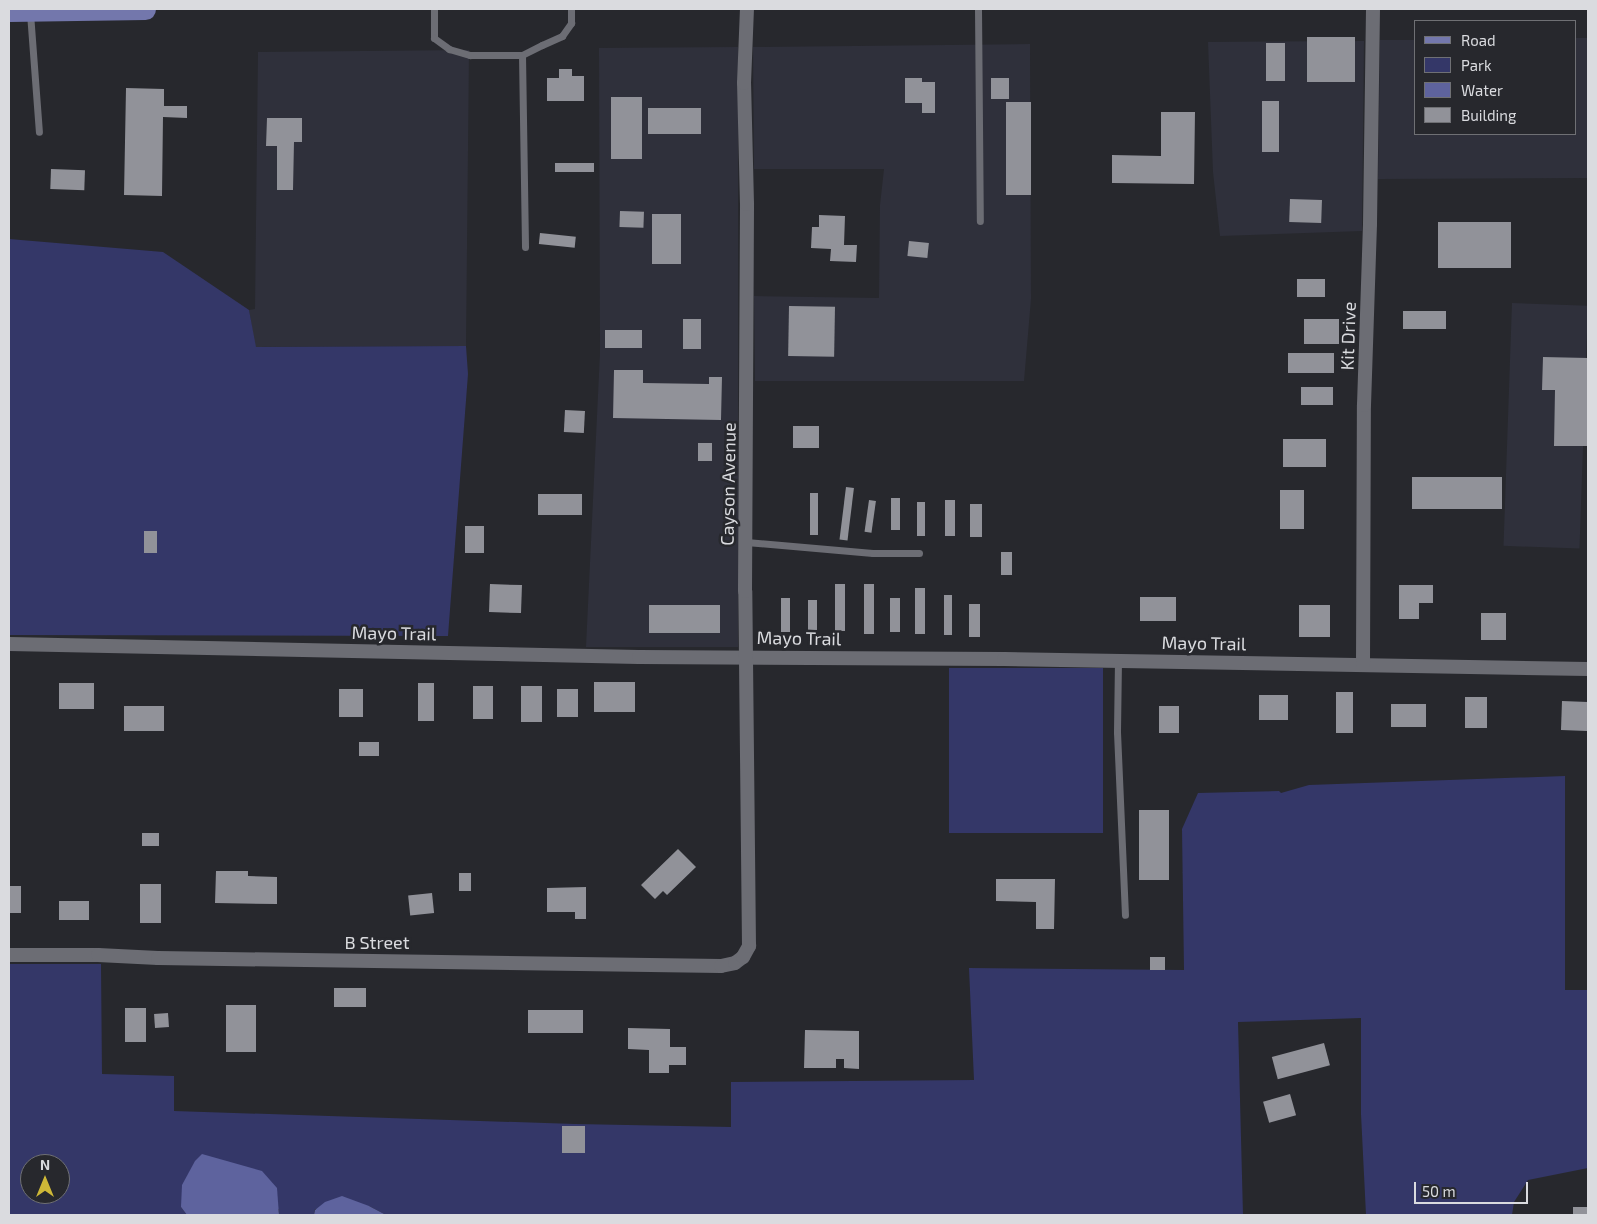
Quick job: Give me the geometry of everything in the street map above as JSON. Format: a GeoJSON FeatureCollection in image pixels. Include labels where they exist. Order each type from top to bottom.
{"type":"FeatureCollection","features":[{"type":"Feature","properties":{"kind":"main road"},"geometry":{"type":"LineString","coordinates":[[19,10],[145,9]]}},
{"type":"Feature","properties":{"kind":"street","name":"Cayson Avenue"},"geometry":{"type":"LineString","coordinates":[[743,957],[749,946],[746,656],[747,204],[744,83],[747,9]]}},
{"type":"Feature","properties":{"kind":"street","name":"Kit Drive"},"geometry":{"type":"LineString","coordinates":[[1363,664],[1364,405],[1370,224],[1372,9]]}},
{"type":"Feature","properties":{"kind":"street","name":"Mayo Trail"},"geometry":{"type":"LineString","coordinates":[[9,644],[639,657],[746,656],[764,659],[1118,660],[1588,669]]}},
{"type":"Feature","properties":{"kind":"street","name":"B Street"},"geometry":{"type":"LineString","coordinates":[[9,955],[721,966],[735,963],[743,957]]}},
{"type":"Feature","properties":{"kind":"lane"},"geometry":{"type":"LineString","coordinates":[[434,9],[434,38],[449,49],[470,55],[522,55],[562,36],[570,23],[571,9]]}},
{"type":"Feature","properties":{"kind":"lane"},"geometry":{"type":"LineString","coordinates":[[978,9],[980,221]]}},
{"type":"Feature","properties":{"kind":"lane"},"geometry":{"type":"LineString","coordinates":[[19,10],[38,132]]}},
{"type":"Feature","properties":{"kind":"lane"},"geometry":{"type":"LineString","coordinates":[[522,55],[525,247]]}},
{"type":"Feature","properties":{"kind":"lane"},"geometry":{"type":"LineString","coordinates":[[746,542],[873,553],[919,553]]}},
{"type":"Feature","properties":{"kind":"lane"},"geometry":{"type":"LineString","coordinates":[[1118,660],[1118,751],[1126,916]]}},
{"type":"Feature","properties":{"kind":"shaded area"},"geometry":{"type":"Polygon","coordinates":[[[1577,38],[1588,38],[1588,178],[1378,179],[1380,40],[1414,40],[1414,135],[1577,135],[1577,38]]]}},
{"type":"Feature","properties":{"kind":"shaded area"},"geometry":{"type":"Polygon","coordinates":[[[1364,41],[1362,231],[1220,236],[1213,172],[1208,42],[1364,41]]]}},
{"type":"Feature","properties":{"kind":"shaded area"},"geometry":{"type":"Polygon","coordinates":[[[1030,44],[1031,299],[1024,381],[755,381],[754,296],[879,298],[880,205],[884,169],[754,169],[753,47],[1030,44]]]}},
{"type":"Feature","properties":{"kind":"shaded area"},"geometry":{"type":"Polygon","coordinates":[[[738,47],[738,647],[586,647],[600,353],[599,48],[738,47]]]}},
{"type":"Feature","properties":{"kind":"shaded area"},"geometry":{"type":"Polygon","coordinates":[[[469,50],[466,346],[255,347],[249,310],[255,309],[258,52],[469,50]]]}},
{"type":"Feature","properties":{"kind":"shaded area"},"geometry":{"type":"Polygon","coordinates":[[[1512,303],[1588,306],[1579,549],[1504,546],[1512,303]]]}},
{"type":"Feature","properties":{"kind":"green space"},"geometry":{"type":"Polygon","coordinates":[[[9,239],[163,252],[249,310],[256,347],[466,346],[468,374],[448,636],[9,635],[9,239]]]}},
{"type":"Feature","properties":{"kind":"green space"},"geometry":{"type":"Polygon","coordinates":[[[949,668],[1103,668],[1103,833],[949,833],[949,668]]]}},
{"type":"Feature","properties":{"kind":"green space"},"geometry":{"type":"Polygon","coordinates":[[[1565,776],[1565,990],[1588,990],[1588,1168],[1528,1180],[1514,1202],[1512,1215],[1366,1215],[1361,1114],[1361,1018],[1238,1022],[1243,1215],[386,1215],[369,1206],[315,1209],[314,1215],[279,1215],[279,1209],[181,1207],[187,1215],[9,1215],[9,964],[101,964],[102,1074],[174,1076],[174,1111],[731,1127],[731,1082],[974,1080],[969,968],[1184,970],[1182,829],[1198,793],[1279,791],[1281,793],[1309,785],[1565,776]]]}},
{"type":"Feature","properties":{"kind":"water"},"geometry":{"type":"Polygon","coordinates":[[[202,1154],[262,1171],[277,1188],[279,1215],[187,1215],[181,1207],[182,1185],[195,1161],[202,1154]]]}},
{"type":"Feature","properties":{"kind":"water"},"geometry":{"type":"Polygon","coordinates":[[[342,1196],[369,1206],[386,1215],[314,1215],[315,1210],[325,1202],[342,1196]]]}},
{"type":"Feature","properties":{"kind":"building"},"geometry":{"type":"Polygon","coordinates":[[[1307,37],[1355,37],[1355,82],[1307,82],[1307,37]]]}},
{"type":"Feature","properties":{"kind":"building"},"geometry":{"type":"Polygon","coordinates":[[[1266,43],[1285,43],[1285,81],[1266,81],[1266,43]]]}},
{"type":"Feature","properties":{"kind":"building"},"geometry":{"type":"Polygon","coordinates":[[[559,69],[572,69],[572,76],[584,76],[584,101],[547,101],[547,78],[559,78],[559,69]]]}},
{"type":"Feature","properties":{"kind":"building"},"geometry":{"type":"Polygon","coordinates":[[[905,78],[922,78],[922,82],[935,82],[935,113],[922,113],[922,103],[905,103],[905,78]]]}},
{"type":"Feature","properties":{"kind":"building"},"geometry":{"type":"Polygon","coordinates":[[[991,78],[1009,78],[1009,99],[991,99],[991,78]]]}},
{"type":"Feature","properties":{"kind":"building"},"geometry":{"type":"Polygon","coordinates":[[[126,88],[164,89],[164,106],[187,106],[187,118],[163,117],[162,196],[124,195],[126,88]]]}},
{"type":"Feature","properties":{"kind":"building"},"geometry":{"type":"Polygon","coordinates":[[[611,97],[642,97],[642,159],[611,159],[611,97]]]}},
{"type":"Feature","properties":{"kind":"building"},"geometry":{"type":"Polygon","coordinates":[[[1262,101],[1279,101],[1279,152],[1262,152],[1262,101]]]}},
{"type":"Feature","properties":{"kind":"building"},"geometry":{"type":"Polygon","coordinates":[[[1006,102],[1031,102],[1031,195],[1006,195],[1006,102]]]}},
{"type":"Feature","properties":{"kind":"building"},"geometry":{"type":"Polygon","coordinates":[[[648,108],[701,108],[701,134],[648,134],[648,108]]]}},
{"type":"Feature","properties":{"kind":"building"},"geometry":{"type":"Polygon","coordinates":[[[1161,112],[1195,112],[1194,184],[1112,183],[1112,155],[1161,156],[1161,112]]]}},
{"type":"Feature","properties":{"kind":"building"},"geometry":{"type":"Polygon","coordinates":[[[267,118],[302,118],[302,142],[294,142],[293,190],[277,190],[277,146],[266,146],[267,118]]]}},
{"type":"Feature","properties":{"kind":"building"},"geometry":{"type":"Polygon","coordinates":[[[555,163],[594,163],[594,172],[555,172],[555,163]]]}},
{"type":"Feature","properties":{"kind":"building"},"geometry":{"type":"Polygon","coordinates":[[[51,169],[85,170],[84,190],[50,189],[51,169]]]}},
{"type":"Feature","properties":{"kind":"building"},"geometry":{"type":"Polygon","coordinates":[[[1290,199],[1322,200],[1321,223],[1289,222],[1290,199]]]}},
{"type":"Feature","properties":{"kind":"building"},"geometry":{"type":"Polygon","coordinates":[[[620,211],[644,212],[643,228],[619,227],[620,211]]]}},
{"type":"Feature","properties":{"kind":"building"},"geometry":{"type":"Polygon","coordinates":[[[652,214],[681,214],[681,264],[652,264],[652,214]]]}},
{"type":"Feature","properties":{"kind":"building"},"geometry":{"type":"Polygon","coordinates":[[[819,215],[845,216],[844,245],[857,245],[856,262],[830,261],[831,249],[811,248],[812,227],[819,227],[819,215]]]}},
{"type":"Feature","properties":{"kind":"building"},"geometry":{"type":"Polygon","coordinates":[[[1438,222],[1511,222],[1511,268],[1438,268],[1438,222]]]}},
{"type":"Feature","properties":{"kind":"building"},"geometry":{"type":"Polygon","coordinates":[[[540,233],[576,237],[575,248],[539,244],[540,233]]]}},
{"type":"Feature","properties":{"kind":"building"},"geometry":{"type":"Polygon","coordinates":[[[909,241],[929,243],[927,258],[907,256],[909,241]]]}},
{"type":"Feature","properties":{"kind":"building"},"geometry":{"type":"Polygon","coordinates":[[[1297,279],[1325,279],[1325,297],[1297,297],[1297,279]]]}},
{"type":"Feature","properties":{"kind":"building"},"geometry":{"type":"Polygon","coordinates":[[[789,306],[835,307],[834,357],[788,356],[789,306]]]}},
{"type":"Feature","properties":{"kind":"building"},"geometry":{"type":"Polygon","coordinates":[[[1403,311],[1446,311],[1446,329],[1403,329],[1403,311]]]}},
{"type":"Feature","properties":{"kind":"building"},"geometry":{"type":"Polygon","coordinates":[[[683,319],[701,319],[701,349],[683,349],[683,319]]]}},
{"type":"Feature","properties":{"kind":"building"},"geometry":{"type":"Polygon","coordinates":[[[1304,319],[1339,319],[1339,344],[1304,344],[1304,319]]]}},
{"type":"Feature","properties":{"kind":"building"},"geometry":{"type":"Polygon","coordinates":[[[605,330],[642,330],[642,348],[605,348],[605,330]]]}},
{"type":"Feature","properties":{"kind":"building"},"geometry":{"type":"Polygon","coordinates":[[[1288,353],[1334,353],[1334,373],[1288,373],[1288,353]]]}},
{"type":"Feature","properties":{"kind":"building"},"geometry":{"type":"Polygon","coordinates":[[[1543,357],[1588,358],[1588,446],[1554,446],[1555,390],[1542,390],[1543,357]]]}},
{"type":"Feature","properties":{"kind":"building"},"geometry":{"type":"Polygon","coordinates":[[[614,370],[643,370],[643,383],[709,384],[709,377],[722,377],[721,420],[613,418],[614,370]]]}},
{"type":"Feature","properties":{"kind":"building"},"geometry":{"type":"Polygon","coordinates":[[[1301,387],[1333,387],[1333,405],[1301,405],[1301,387]]]}},
{"type":"Feature","properties":{"kind":"building"},"geometry":{"type":"Polygon","coordinates":[[[565,410],[585,411],[584,433],[564,432],[565,410]]]}},
{"type":"Feature","properties":{"kind":"building"},"geometry":{"type":"Polygon","coordinates":[[[793,426],[819,426],[819,448],[793,448],[793,426]]]}},
{"type":"Feature","properties":{"kind":"building"},"geometry":{"type":"Polygon","coordinates":[[[1283,439],[1326,439],[1326,467],[1283,467],[1283,439]]]}},
{"type":"Feature","properties":{"kind":"building"},"geometry":{"type":"Polygon","coordinates":[[[698,443],[712,443],[712,461],[698,461],[698,443]]]}},
{"type":"Feature","properties":{"kind":"building"},"geometry":{"type":"Polygon","coordinates":[[[1412,477],[1502,477],[1502,509],[1412,509],[1412,477]]]}},
{"type":"Feature","properties":{"kind":"building"},"geometry":{"type":"Polygon","coordinates":[[[846,487],[854,488],[847,541],[840,540],[846,487]]]}},
{"type":"Feature","properties":{"kind":"building"},"geometry":{"type":"Polygon","coordinates":[[[1280,490],[1304,490],[1304,529],[1280,529],[1280,490]]]}},
{"type":"Feature","properties":{"kind":"building"},"geometry":{"type":"Polygon","coordinates":[[[810,493],[818,493],[818,535],[810,535],[810,493]]]}},
{"type":"Feature","properties":{"kind":"building"},"geometry":{"type":"Polygon","coordinates":[[[538,494],[582,494],[582,515],[538,515],[538,494]]]}},
{"type":"Feature","properties":{"kind":"building"},"geometry":{"type":"Polygon","coordinates":[[[891,498],[900,498],[900,530],[891,530],[891,498]]]}},
{"type":"Feature","properties":{"kind":"building"},"geometry":{"type":"Polygon","coordinates":[[[869,500],[876,501],[871,533],[865,532],[869,500]]]}},
{"type":"Feature","properties":{"kind":"building"},"geometry":{"type":"Polygon","coordinates":[[[945,500],[955,500],[955,536],[945,536],[945,500]]]}},
{"type":"Feature","properties":{"kind":"building"},"geometry":{"type":"Polygon","coordinates":[[[917,502],[925,502],[925,536],[917,536],[917,502]]]}},
{"type":"Feature","properties":{"kind":"building"},"geometry":{"type":"Polygon","coordinates":[[[970,504],[982,504],[982,537],[970,537],[970,504]]]}},
{"type":"Feature","properties":{"kind":"building"},"geometry":{"type":"Polygon","coordinates":[[[465,526],[484,526],[484,553],[465,553],[465,526]]]}},
{"type":"Feature","properties":{"kind":"building"},"geometry":{"type":"Polygon","coordinates":[[[144,531],[157,531],[157,553],[144,553],[144,531]]]}},
{"type":"Feature","properties":{"kind":"building"},"geometry":{"type":"Polygon","coordinates":[[[1001,552],[1012,552],[1012,575],[1001,575],[1001,552]]]}},
{"type":"Feature","properties":{"kind":"building"},"geometry":{"type":"Polygon","coordinates":[[[490,584],[522,585],[521,613],[489,612],[490,584]]]}},
{"type":"Feature","properties":{"kind":"building"},"geometry":{"type":"Polygon","coordinates":[[[835,584],[845,584],[845,631],[835,631],[835,584]]]}},
{"type":"Feature","properties":{"kind":"building"},"geometry":{"type":"Polygon","coordinates":[[[864,584],[874,584],[874,634],[864,634],[864,584]]]}},
{"type":"Feature","properties":{"kind":"building"},"geometry":{"type":"Polygon","coordinates":[[[1399,585],[1433,585],[1433,603],[1419,603],[1419,619],[1399,619],[1399,585]]]}},
{"type":"Feature","properties":{"kind":"building"},"geometry":{"type":"Polygon","coordinates":[[[915,588],[925,588],[925,634],[915,634],[915,588]]]}},
{"type":"Feature","properties":{"kind":"building"},"geometry":{"type":"Polygon","coordinates":[[[944,595],[952,595],[952,635],[944,635],[944,595]]]}},
{"type":"Feature","properties":{"kind":"building"},"geometry":{"type":"Polygon","coordinates":[[[1140,597],[1176,597],[1176,621],[1140,621],[1140,597]]]}},
{"type":"Feature","properties":{"kind":"building"},"geometry":{"type":"Polygon","coordinates":[[[781,598],[790,598],[790,632],[781,632],[781,598]]]}},
{"type":"Feature","properties":{"kind":"building"},"geometry":{"type":"Polygon","coordinates":[[[890,598],[900,598],[900,632],[890,632],[890,598]]]}},
{"type":"Feature","properties":{"kind":"building"},"geometry":{"type":"Polygon","coordinates":[[[808,600],[817,600],[817,632],[808,632],[808,600]]]}},
{"type":"Feature","properties":{"kind":"building"},"geometry":{"type":"Polygon","coordinates":[[[969,604],[980,604],[980,637],[969,637],[969,604]]]}},
{"type":"Feature","properties":{"kind":"building"},"geometry":{"type":"Polygon","coordinates":[[[649,605],[720,605],[720,633],[649,633],[649,605]]]}},
{"type":"Feature","properties":{"kind":"building"},"geometry":{"type":"Polygon","coordinates":[[[1299,605],[1330,605],[1330,637],[1299,637],[1299,605]]]}},
{"type":"Feature","properties":{"kind":"building"},"geometry":{"type":"Polygon","coordinates":[[[1481,613],[1506,613],[1506,640],[1481,640],[1481,613]]]}},
{"type":"Feature","properties":{"kind":"building"},"geometry":{"type":"Polygon","coordinates":[[[594,682],[635,682],[635,712],[594,712],[594,682]]]}},
{"type":"Feature","properties":{"kind":"building"},"geometry":{"type":"Polygon","coordinates":[[[59,683],[94,683],[94,709],[59,709],[59,683]]]}},
{"type":"Feature","properties":{"kind":"building"},"geometry":{"type":"Polygon","coordinates":[[[418,683],[434,683],[434,721],[418,721],[418,683]]]}},
{"type":"Feature","properties":{"kind":"building"},"geometry":{"type":"Polygon","coordinates":[[[473,686],[493,686],[493,719],[473,719],[473,686]]]}},
{"type":"Feature","properties":{"kind":"building"},"geometry":{"type":"Polygon","coordinates":[[[521,686],[542,686],[542,722],[521,722],[521,686]]]}},
{"type":"Feature","properties":{"kind":"building"},"geometry":{"type":"Polygon","coordinates":[[[339,689],[363,689],[363,717],[339,717],[339,689]]]}},
{"type":"Feature","properties":{"kind":"building"},"geometry":{"type":"Polygon","coordinates":[[[557,689],[578,689],[578,717],[557,717],[557,689]]]}},
{"type":"Feature","properties":{"kind":"building"},"geometry":{"type":"Polygon","coordinates":[[[1336,692],[1353,692],[1353,733],[1336,733],[1336,692]]]}},
{"type":"Feature","properties":{"kind":"building"},"geometry":{"type":"Polygon","coordinates":[[[1259,695],[1288,695],[1288,720],[1259,720],[1259,695]]]}},
{"type":"Feature","properties":{"kind":"building"},"geometry":{"type":"Polygon","coordinates":[[[1465,697],[1487,697],[1487,728],[1465,728],[1465,697]]]}},
{"type":"Feature","properties":{"kind":"building"},"geometry":{"type":"Polygon","coordinates":[[[1562,701],[1588,702],[1587,731],[1561,730],[1562,701]]]}},
{"type":"Feature","properties":{"kind":"building"},"geometry":{"type":"Polygon","coordinates":[[[1391,704],[1426,704],[1426,727],[1391,727],[1391,704]]]}},
{"type":"Feature","properties":{"kind":"building"},"geometry":{"type":"Polygon","coordinates":[[[124,706],[164,706],[164,731],[124,731],[124,706]]]}},
{"type":"Feature","properties":{"kind":"building"},"geometry":{"type":"Polygon","coordinates":[[[1159,706],[1179,706],[1179,733],[1159,733],[1159,706]]]}},
{"type":"Feature","properties":{"kind":"building"},"geometry":{"type":"Polygon","coordinates":[[[359,742],[379,742],[379,756],[359,756],[359,742]]]}},
{"type":"Feature","properties":{"kind":"building"},"geometry":{"type":"Polygon","coordinates":[[[1139,810],[1169,810],[1169,880],[1139,880],[1139,810]]]}},
{"type":"Feature","properties":{"kind":"building"},"geometry":{"type":"Polygon","coordinates":[[[142,833],[159,833],[159,846],[142,846],[142,833]]]}},
{"type":"Feature","properties":{"kind":"building"},"geometry":{"type":"Polygon","coordinates":[[[678,849],[696,867],[667,895],[663,891],[655,899],[641,885],[678,849]]]}},
{"type":"Feature","properties":{"kind":"building"},"geometry":{"type":"Polygon","coordinates":[[[216,871],[248,871],[248,876],[277,877],[277,904],[215,903],[216,871]]]}},
{"type":"Feature","properties":{"kind":"building"},"geometry":{"type":"Polygon","coordinates":[[[459,873],[471,873],[471,891],[459,891],[459,873]]]}},
{"type":"Feature","properties":{"kind":"building"},"geometry":{"type":"Polygon","coordinates":[[[996,879],[1055,879],[1054,929],[1036,929],[1036,902],[996,901],[996,879]]]}},
{"type":"Feature","properties":{"kind":"building"},"geometry":{"type":"Polygon","coordinates":[[[140,884],[161,884],[161,923],[140,923],[140,884]]]}},
{"type":"Feature","properties":{"kind":"building"},"geometry":{"type":"Polygon","coordinates":[[[9,886],[21,886],[21,913],[9,913],[9,886]]]}},
{"type":"Feature","properties":{"kind":"building"},"geometry":{"type":"Polygon","coordinates":[[[586,887],[586,919],[575,919],[575,912],[547,912],[547,888],[586,887]]]}},
{"type":"Feature","properties":{"kind":"building"},"geometry":{"type":"Polygon","coordinates":[[[432,893],[434,913],[410,915],[408,896],[432,893]]]}},
{"type":"Feature","properties":{"kind":"building"},"geometry":{"type":"Polygon","coordinates":[[[59,901],[89,901],[89,920],[59,920],[59,901]]]}},
{"type":"Feature","properties":{"kind":"building"},"geometry":{"type":"Polygon","coordinates":[[[1150,957],[1165,957],[1165,970],[1150,970],[1150,957]]]}},
{"type":"Feature","properties":{"kind":"building"},"geometry":{"type":"Polygon","coordinates":[[[334,988],[366,988],[366,1007],[334,1007],[334,988]]]}},
{"type":"Feature","properties":{"kind":"building"},"geometry":{"type":"Polygon","coordinates":[[[226,1005],[256,1005],[256,1052],[226,1052],[226,1005]]]}},
{"type":"Feature","properties":{"kind":"building"},"geometry":{"type":"Polygon","coordinates":[[[125,1008],[146,1008],[146,1042],[125,1042],[125,1008]]]}},
{"type":"Feature","properties":{"kind":"building"},"geometry":{"type":"Polygon","coordinates":[[[528,1010],[583,1010],[583,1033],[528,1033],[528,1010]]]}},
{"type":"Feature","properties":{"kind":"building"},"geometry":{"type":"Polygon","coordinates":[[[168,1013],[169,1027],[155,1028],[154,1014],[168,1013]]]}},
{"type":"Feature","properties":{"kind":"building"},"geometry":{"type":"Polygon","coordinates":[[[628,1028],[670,1029],[670,1047],[686,1047],[686,1065],[669,1065],[669,1073],[649,1073],[649,1050],[628,1049],[628,1028]]]}},
{"type":"Feature","properties":{"kind":"building"},"geometry":{"type":"Polygon","coordinates":[[[805,1030],[859,1031],[859,1069],[844,1068],[844,1059],[836,1059],[836,1068],[804,1068],[805,1030]]]}},
{"type":"Feature","properties":{"kind":"building"},"geometry":{"type":"Polygon","coordinates":[[[1324,1043],[1330,1065],[1278,1079],[1272,1057],[1324,1043]]]}},
{"type":"Feature","properties":{"kind":"building"},"geometry":{"type":"Polygon","coordinates":[[[1290,1094],[1296,1115],[1269,1123],[1263,1102],[1290,1094]]]}},
{"type":"Feature","properties":{"kind":"building"},"geometry":{"type":"Polygon","coordinates":[[[562,1126],[585,1126],[585,1153],[562,1153],[562,1126]]]}},
{"type":"Feature","properties":{"kind":"building"},"geometry":{"type":"Polygon","coordinates":[[[1573,1207],[1588,1207],[1588,1215],[1573,1215],[1573,1207]]]}}]}
